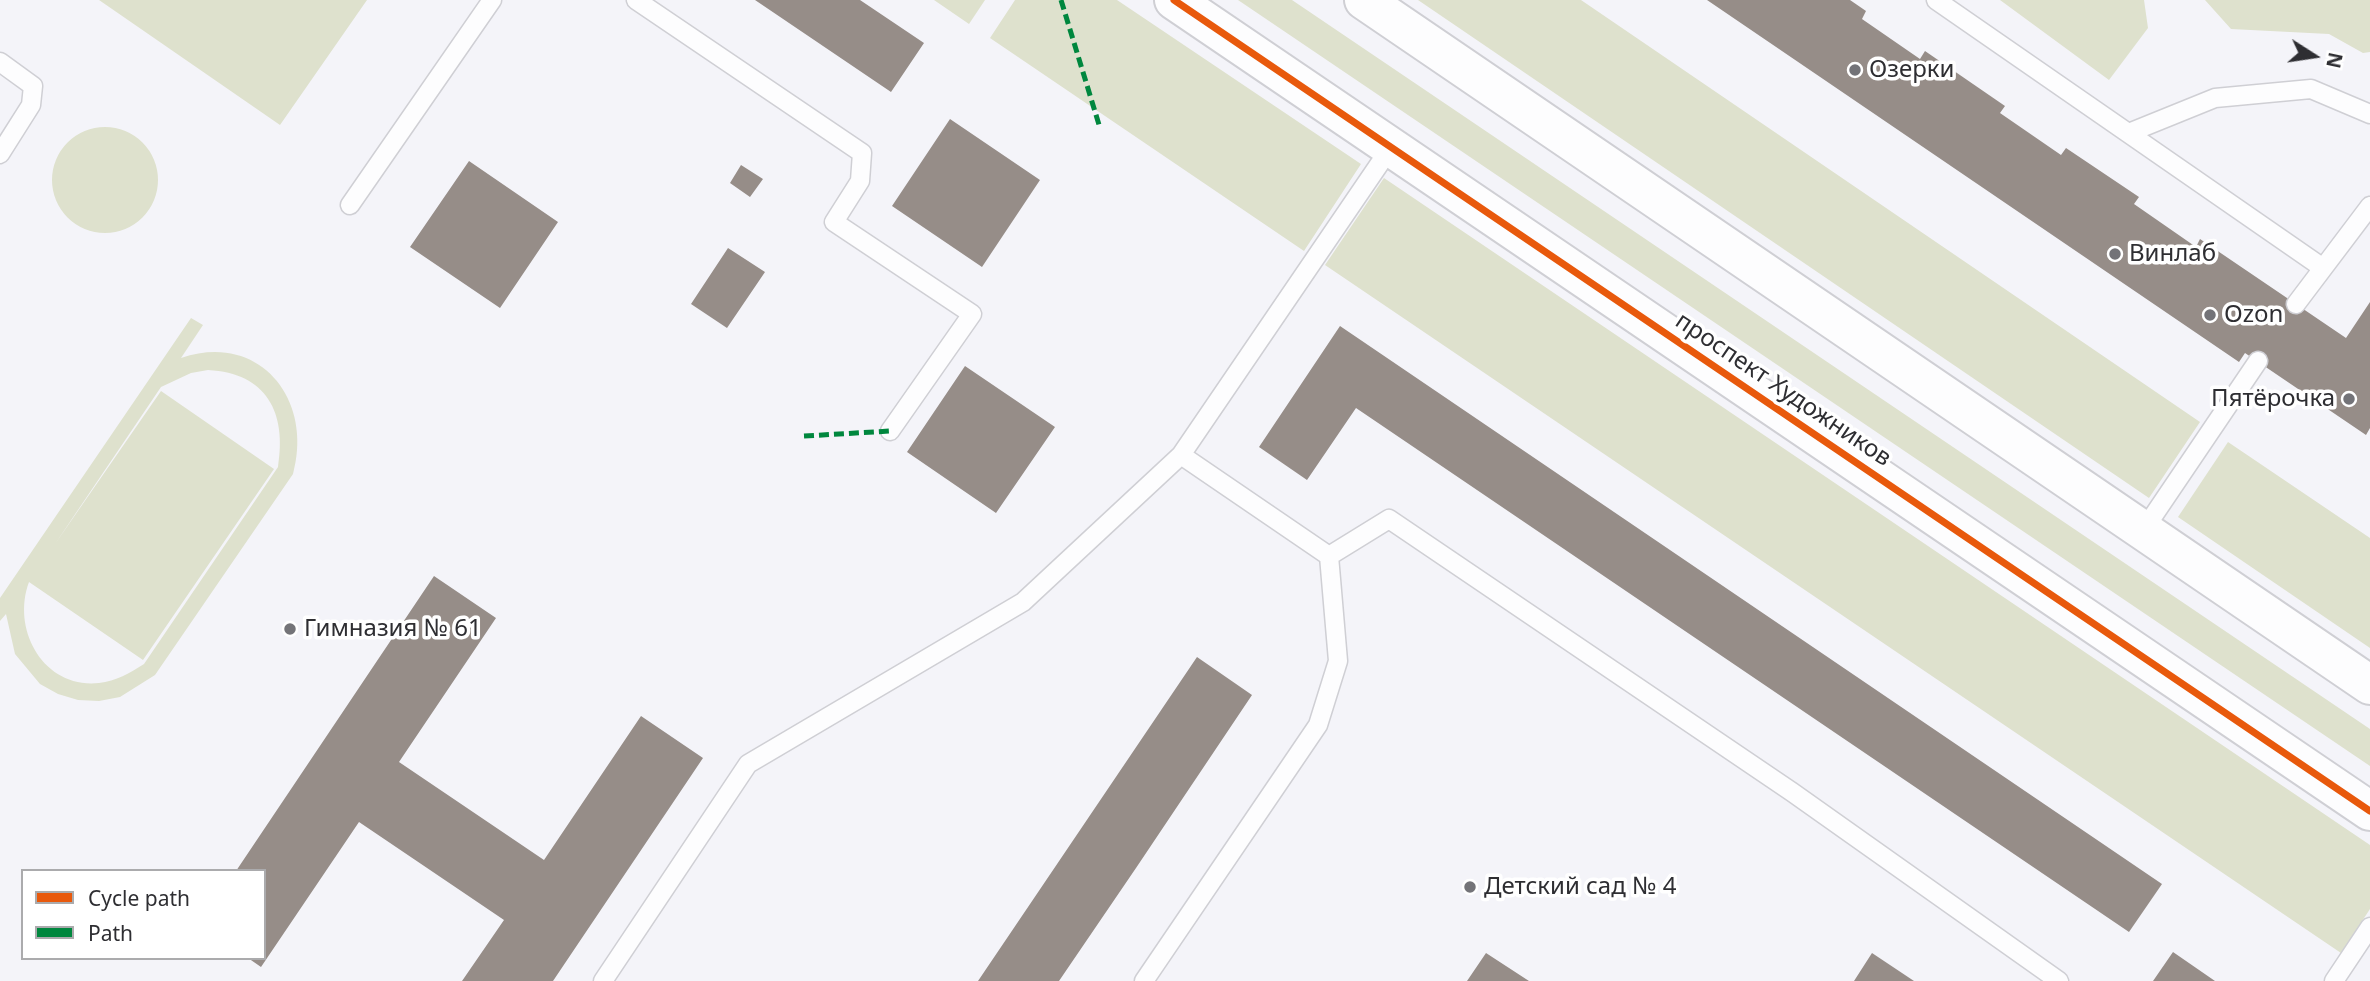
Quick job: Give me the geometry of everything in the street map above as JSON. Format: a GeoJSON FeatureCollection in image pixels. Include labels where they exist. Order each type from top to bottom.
{"type":"FeatureCollection","features":[{"type":"Feature","properties":{"kind":"street","name":"проспект Художников"},"geometry":{"type":"LineString","coordinates":[[1174,0],[2370,811]]}},
{"type":"Feature","properties":{"kind":"street"},"geometry":{"type":"LineString","coordinates":[[1364,0],[2370,685]]}},
{"type":"Feature","properties":{"kind":"lane"},"geometry":{"type":"LineString","coordinates":[[350,205],[492,0]]}},
{"type":"Feature","properties":{"kind":"lane"},"geometry":{"type":"LineString","coordinates":[[636,0],[862,153],[860,181],[834,222],[972,314],[890,431]]}},
{"type":"Feature","properties":{"kind":"lane"},"geometry":{"type":"LineString","coordinates":[[1936,0],[2131,132],[2323,268]]}},
{"type":"Feature","properties":{"kind":"lane"},"geometry":{"type":"LineString","coordinates":[[0,62],[33,86],[31,105],[0,154]]}},
{"type":"Feature","properties":{"kind":"lane"},"geometry":{"type":"LineString","coordinates":[[2131,132],[2215,98],[2311,89],[2368,109]]}},
{"type":"Feature","properties":{"kind":"lane"},"geometry":{"type":"LineString","coordinates":[[603,981],[748,764],[1023,602],[1181,455],[1391,147]]}},
{"type":"Feature","properties":{"kind":"lane"},"geometry":{"type":"LineString","coordinates":[[2296,304],[2370,206]]}},
{"type":"Feature","properties":{"kind":"lane"},"geometry":{"type":"LineString","coordinates":[[2143,531],[2258,361]]}},
{"type":"Feature","properties":{"kind":"lane"},"geometry":{"type":"LineString","coordinates":[[1181,455],[1329,556]]}},
{"type":"Feature","properties":{"kind":"lane"},"geometry":{"type":"LineString","coordinates":[[1329,556],[1389,519],[1792,792],[2059,981]]}},
{"type":"Feature","properties":{"kind":"lane"},"geometry":{"type":"LineString","coordinates":[[1144,981],[1318,725],[1338,661],[1329,556]]}},
{"type":"Feature","properties":{"kind":"lane"},"geometry":{"type":"LineString","coordinates":[[2334,981],[2370,928]]}},
{"type":"Feature","properties":{"kind":"green space"},"geometry":{"type":"Polygon","coordinates":[[[99,0],[367,0],[280,125],[99,0]]]}},
{"type":"Feature","properties":{"kind":"green space"},"geometry":{"type":"Polygon","coordinates":[[[934,0],[985,0],[969,24],[934,0]]]}},
{"type":"Feature","properties":{"kind":"green space"},"geometry":{"type":"Polygon","coordinates":[[[1015,0],[1117,0],[1361,164],[1304,251],[990,38],[1015,0]]]}},
{"type":"Feature","properties":{"kind":"green space"},"geometry":{"type":"Polygon","coordinates":[[[1238,0],[1292,0],[2370,729],[2370,766],[1238,0]]]}},
{"type":"Feature","properties":{"kind":"green space"},"geometry":{"type":"Polygon","coordinates":[[[1418,0],[1581,0],[2200,422],[2149,498],[1418,0]]]}},
{"type":"Feature","properties":{"kind":"green space"},"geometry":{"type":"Polygon","coordinates":[[[2000,0],[2144,0],[2148,28],[2109,80],[2000,0]]]}},
{"type":"Feature","properties":{"kind":"green space"},"geometry":{"type":"Polygon","coordinates":[[[2205,0],[2370,0],[2370,52],[2363,53],[2329,34],[2231,29],[2205,0]]]}},
{"type":"Feature","properties":{"kind":"green space"},"geometry":{"type":"Polygon","coordinates":[[[105,127],[125,131],[143,142],[154,160],[158,180],[154,200],[143,218],[125,229],[105,233],[85,229],[67,218],[56,200],[52,180],[56,160],[67,142],[85,131],[105,127]]]}},
{"type":"Feature","properties":{"kind":"green space"},"geometry":{"type":"Polygon","coordinates":[[[1384,178],[2370,845],[2370,909],[2341,953],[1325,265],[1384,178]]]}},
{"type":"Feature","properties":{"kind":"green space"},"geometry":{"type":"Polygon","coordinates":[[[191,318],[203,325],[181,358],[209,352],[234,354],[256,363],[274,378],[287,397],[295,420],[297,446],[293,474],[155,675],[120,697],[99,701],[78,700],[58,694],[40,684],[15,654],[6,614],[0,621],[0,598],[191,318]],[[208,370],[191,373],[161,387],[55,544],[161,391],[274,469],[143,660],[29,582],[25,619],[29,637],[48,666],[62,676],[79,682],[99,683],[123,676],[144,664],[278,467],[279,429],[268,399],[245,379],[208,370]]]}},
{"type":"Feature","properties":{"kind":"green space"},"geometry":{"type":"Polygon","coordinates":[[[2228,442],[2370,538],[2370,648],[2178,517],[2228,442]]]}},
{"type":"Feature","properties":{"kind":"building"},"geometry":{"type":"Polygon","coordinates":[[[755,0],[860,0],[924,43],[891,92],[755,0]]]}},
{"type":"Feature","properties":{"kind":"building"},"geometry":{"type":"Polygon","coordinates":[[[1707,0],[1850,0],[1866,11],[1862,19],[1920,59],[1925,51],[2005,106],[2000,113],[2061,155],[2066,148],[2139,197],[2134,204],[2196,247],[2200,239],[2346,338],[2370,302],[2370,428],[2366,435],[2245,353],[2239,362],[1707,0]]]}},
{"type":"Feature","properties":{"kind":"building"},"geometry":{"type":"Polygon","coordinates":[[[950,119],[1040,180],[982,267],[892,206],[950,119]]]}},
{"type":"Feature","properties":{"kind":"building"},"geometry":{"type":"Polygon","coordinates":[[[469,161],[558,222],[500,308],[410,247],[469,161]]]}},
{"type":"Feature","properties":{"kind":"building"},"geometry":{"type":"Polygon","coordinates":[[[741,165],[763,179],[750,197],[730,183],[741,165]]]}},
{"type":"Feature","properties":{"kind":"building"},"geometry":{"type":"Polygon","coordinates":[[[728,248],[765,272],[727,328],[691,304],[728,248]]]}},
{"type":"Feature","properties":{"kind":"building"},"geometry":{"type":"Polygon","coordinates":[[[1340,326],[2162,884],[2129,932],[1356,408],[1307,480],[1259,447],[1340,326]]]}},
{"type":"Feature","properties":{"kind":"building"},"geometry":{"type":"Polygon","coordinates":[[[965,366],[1055,427],[996,513],[907,452],[965,366]]]}},
{"type":"Feature","properties":{"kind":"building"},"geometry":{"type":"Polygon","coordinates":[[[434,576],[496,618],[399,762],[544,860],[641,716],[703,758],[553,981],[462,981],[504,920],[359,822],[266,960],[266,869],[237,869],[434,576]]]}},
{"type":"Feature","properties":{"kind":"building"},"geometry":{"type":"Polygon","coordinates":[[[1197,657],[1252,695],[1136,868],[1059,981],[978,981],[1197,657]]]}},
{"type":"Feature","properties":{"kind":"building"},"geometry":{"type":"Polygon","coordinates":[[[2173,952],[2215,981],[2153,981],[2173,952]]]}},
{"type":"Feature","properties":{"kind":"building"},"geometry":{"type":"Polygon","coordinates":[[[1486,953],[1529,981],[1467,981],[1486,953]]]}},
{"type":"Feature","properties":{"kind":"building"},"geometry":{"type":"Polygon","coordinates":[[[1872,953],[1914,981],[1854,981],[1872,953]]]}},
{"type":"Feature","properties":{"kind":"building"},"geometry":{"type":"Polygon","coordinates":[[[251,960],[266,960],[261,967],[251,960]]]}},
{"type":"Feature","properties":{"kind":"marked path"},"geometry":{"type":"LineString","coordinates":[[1061,0],[1100,128]]}},
{"type":"Feature","properties":{"kind":"marked path"},"geometry":{"type":"LineString","coordinates":[[804,436],[890,431]]}},
{"type":"Feature","properties":{"kind":"cycle path"},"geometry":{"type":"LineString","coordinates":[[1174,0],[2370,811]]}},
{"type":"Feature","properties":{"kind":"place","name":"Озерки"},"geometry":{"type":"Point","coordinates":[1855,70]}},
{"type":"Feature","properties":{"kind":"place","name":"Винлаб"},"geometry":{"type":"Point","coordinates":[2115,254]}},
{"type":"Feature","properties":{"kind":"place","name":"Ozon"},"geometry":{"type":"Point","coordinates":[2210,315]}},
{"type":"Feature","properties":{"kind":"place","name":"Пятёрочка"},"geometry":{"type":"Point","coordinates":[2349,399]}},
{"type":"Feature","properties":{"kind":"place","name":"Гимназия № 61"},"geometry":{"type":"Point","coordinates":[290,629]}},
{"type":"Feature","properties":{"kind":"place","name":"Детский сад № 4"},"geometry":{"type":"Point","coordinates":[1470,887]}}]}
